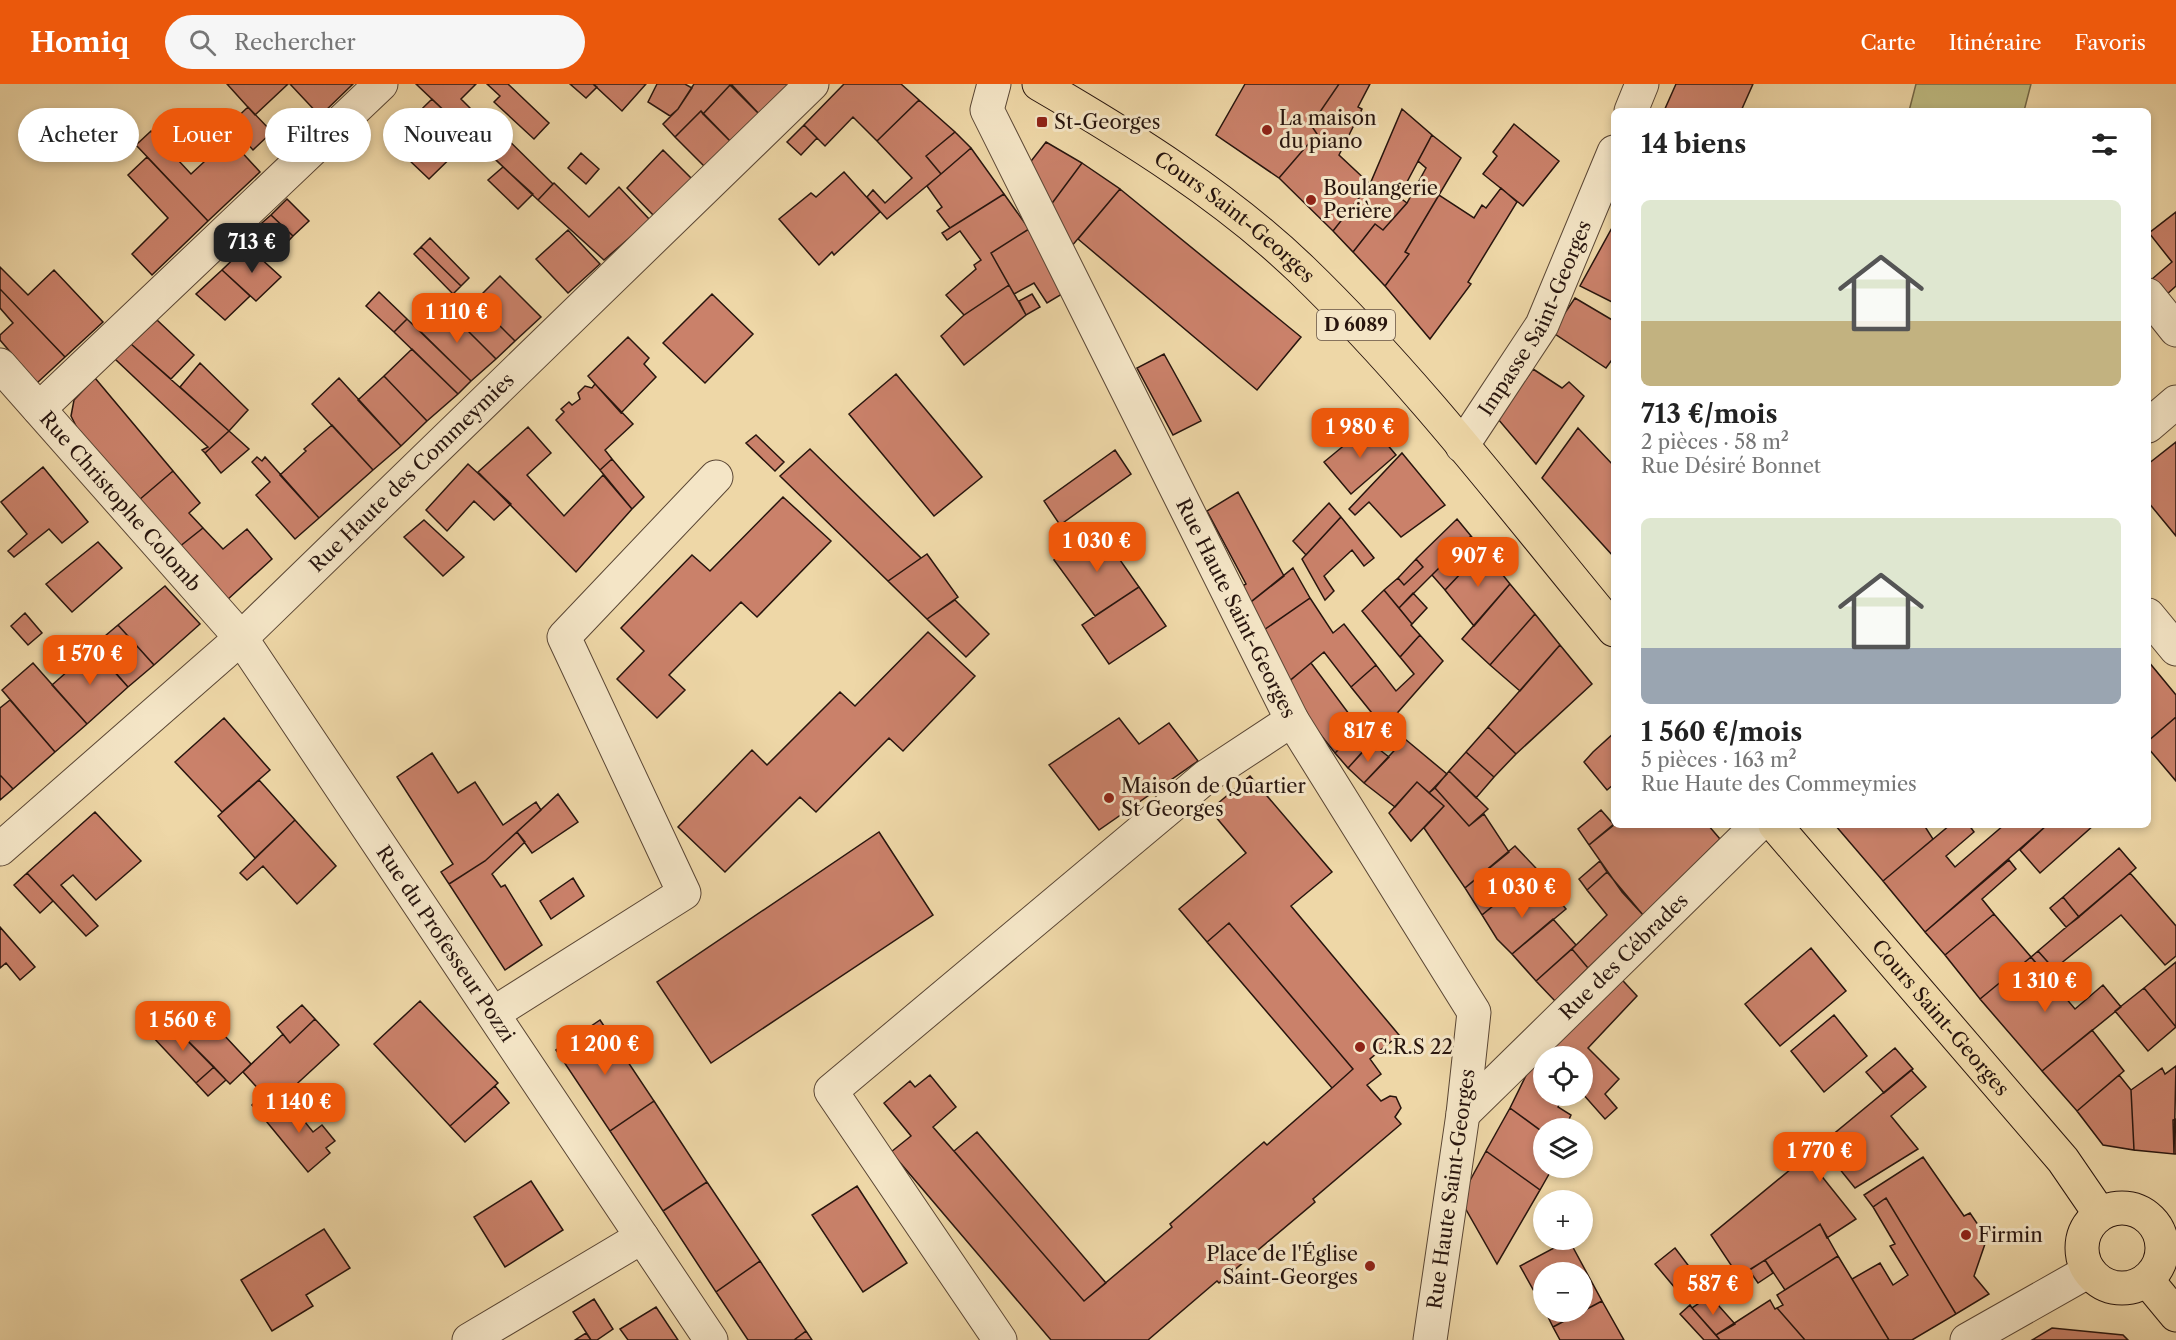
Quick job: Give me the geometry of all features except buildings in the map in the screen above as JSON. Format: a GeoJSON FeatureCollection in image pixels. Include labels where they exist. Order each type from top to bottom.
{"type":"FeatureCollection","features":[{"type":"Feature","properties":{"kind":"main road","name":"Cours Saint-Georges"},"geometry":{"type":"LineString","coordinates":[[1039,84],[1139,144],[1228,207],[1300,268],[1369,339],[1462,446],[1611,626]]}},
{"type":"Feature","properties":{"kind":"main road","name":"Cours Saint-Georges"},"geometry":{"type":"LineString","coordinates":[[1778,828],[2063,1160],[2100,1214]]}},
{"type":"Feature","properties":{"kind":"main road"},"geometry":{"type":"LineString","coordinates":[[2126,1208],[2167,1224],[2162,1243],[2162,1257],[2157,1270],[2147,1280],[2136,1286],[2122,1289],[2103,1283],[2089,1271],[2083,1259],[2081,1246],[2084,1234],[2100,1214],[2113,1209],[2126,1208]]}},
{"type":"Feature","properties":{"kind":"main road"},"geometry":{"type":"LineString","coordinates":[[2147,1280],[2176,1315]]}},
{"type":"Feature","properties":{"kind":"street"},"geometry":{"type":"LineString","coordinates":[[39,409],[381,84]]}},
{"type":"Feature","properties":{"kind":"street","name":"Rue Haute des Commeymies"},"geometry":{"type":"LineString","coordinates":[[0,849],[241,638],[812,84]]}},
{"type":"Feature","properties":{"kind":"street","name":"Rue Haute Saint-Georges"},"geometry":{"type":"LineString","coordinates":[[994,84],[987,110],[1292,720],[1474,1012],[1430,1340]]}},
{"type":"Feature","properties":{"kind":"street"},"geometry":{"type":"LineString","coordinates":[[1632,108],[1642,84]]}},
{"type":"Feature","properties":{"kind":"street","name":"Impasse Saint-Georges"},"geometry":{"type":"LineString","coordinates":[[1462,446],[1542,325],[1611,159]]}},
{"type":"Feature","properties":{"kind":"street"},"geometry":{"type":"LineString","coordinates":[[2151,299],[2176,330]]}},
{"type":"Feature","properties":{"kind":"street","name":"Rue Christophe Colomb"},"geometry":{"type":"LineString","coordinates":[[0,365],[241,638]]}},
{"type":"Feature","properties":{"kind":"street"},"geometry":{"type":"LineString","coordinates":[[2151,423],[2176,402]]}},
{"type":"Feature","properties":{"kind":"street"},"geometry":{"type":"LineString","coordinates":[[494,1013],[684,893],[564,637],[716,477]]}},
{"type":"Feature","properties":{"kind":"street"},"geometry":{"type":"LineString","coordinates":[[2151,619],[2176,649]]}},
{"type":"Feature","properties":{"kind":"street","name":"Rue du Professeur Pozzi"},"geometry":{"type":"LineString","coordinates":[[241,638],[711,1340]]}},
{"type":"Feature","properties":{"kind":"street"},"geometry":{"type":"LineString","coordinates":[[1000,1340],[831,1091],[1206,776],[1292,720]]}},
{"type":"Feature","properties":{"kind":"street","name":"Rue des Cébrades"},"geometry":{"type":"LineString","coordinates":[[1462,1114],[1755,828]]}},
{"type":"Feature","properties":{"kind":"street"},"geometry":{"type":"LineString","coordinates":[[470,1340],[642,1237]]}},
{"type":"Feature","properties":{"kind":"street"},"geometry":{"type":"LineString","coordinates":[[1967,1340],[2089,1271]]}},
{"type":"Feature","properties":{"kind":"shaded area"},"geometry":{"type":"Polygon","coordinates":[[[1916,84],[2031,84],[2025,108],[1910,108],[1916,84]]]}},
{"type":"Feature","properties":{"kind":"place","name":"St-Georges"},"geometry":{"type":"Point","coordinates":[1042,122]}},
{"type":"Feature","properties":{"kind":"place","name":"La maison du piano"},"geometry":{"type":"Point","coordinates":[1267,130]}},
{"type":"Feature","properties":{"kind":"place","name":"Boulangerie Perière"},"geometry":{"type":"Point","coordinates":[1311,200]}},
{"type":"Feature","properties":{"kind":"place","name":"Maison de Quartier St Georges"},"geometry":{"type":"Point","coordinates":[1109,798]}},
{"type":"Feature","properties":{"kind":"place","name":"C.R.S 22"},"geometry":{"type":"Point","coordinates":[1360,1047]}},
{"type":"Feature","properties":{"kind":"place","name":"Firmin"},"geometry":{"type":"Point","coordinates":[1966,1235]}},
{"type":"Feature","properties":{"kind":"place","name":"Place de l'Église Saint-Georges"},"geometry":{"type":"Point","coordinates":[1370,1266]}}]}
